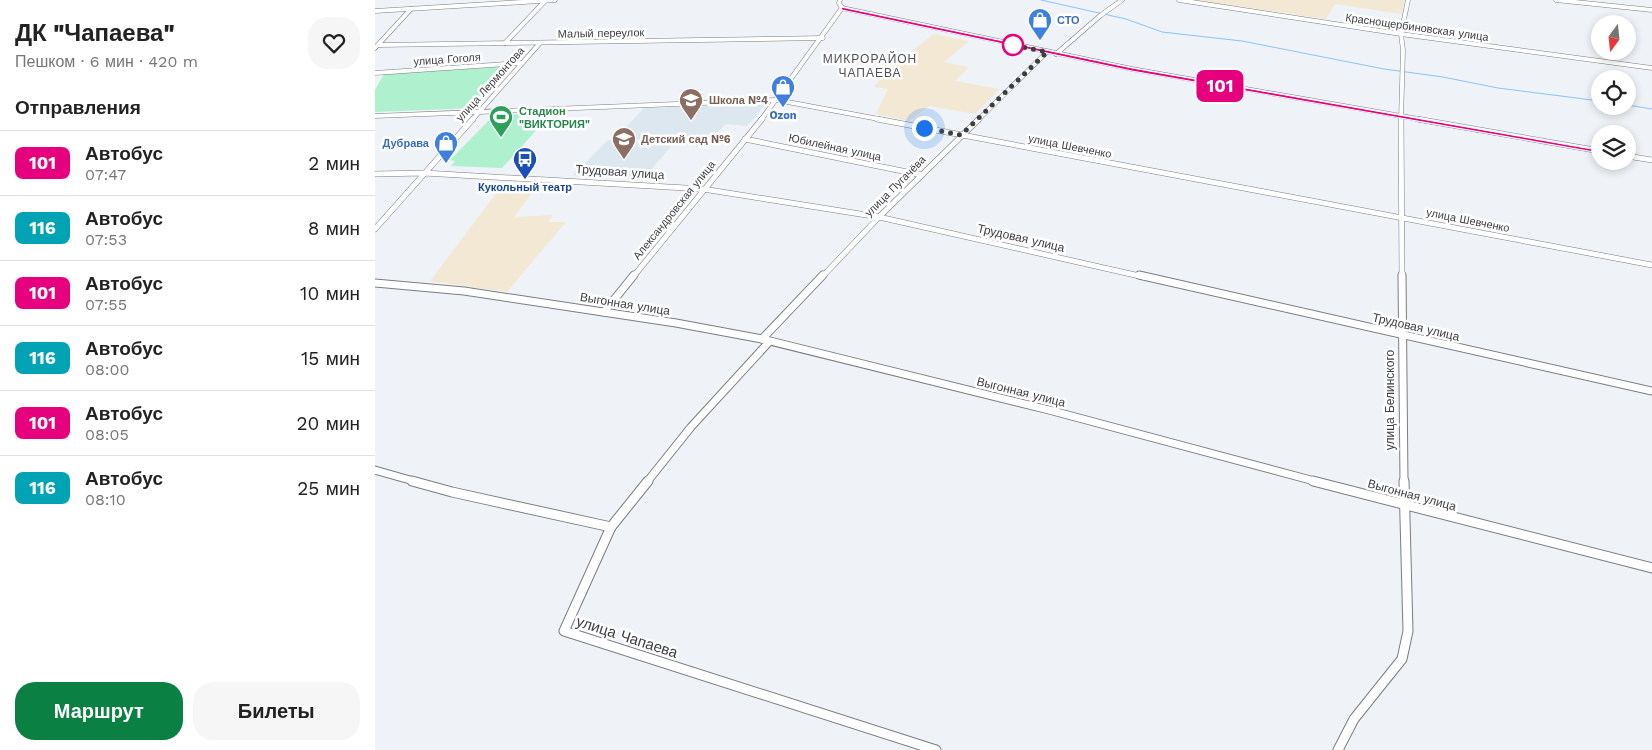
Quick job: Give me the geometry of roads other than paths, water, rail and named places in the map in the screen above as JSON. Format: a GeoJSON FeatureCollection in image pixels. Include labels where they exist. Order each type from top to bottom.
{"type":"FeatureCollection","features":[{"type":"Feature","properties":{"kind":"street","name":"улица Лермонтова"},"geometry":{"type":"LineString","coordinates":[[505,43],[547,0]]}},
{"type":"Feature","properties":{"kind":"street"},"geometry":{"type":"LineString","coordinates":[[375,11],[555,0]]}},
{"type":"Feature","properties":{"kind":"street"},"geometry":{"type":"LineString","coordinates":[[839,0],[842,8],[1141,71],[1401,118],[1591,150]]}},
{"type":"Feature","properties":{"kind":"street"},"geometry":{"type":"LineString","coordinates":[[1056,54],[1122,0]]}},
{"type":"Feature","properties":{"kind":"street","name":"Краснощербиновская улица"},"geometry":{"type":"LineString","coordinates":[[1179,0],[1401,34],[1652,68]]}},
{"type":"Feature","properties":{"kind":"street","name":"улица Белинского"},"geometry":{"type":"LineString","coordinates":[[1338,750],[1354,719],[1402,659],[1407,631],[1404,505],[1401,118],[1403,41],[1401,34],[1408,0]]}},
{"type":"Feature","properties":{"kind":"street"},"geometry":{"type":"LineString","coordinates":[[1556,0],[1652,10]]}},
{"type":"Feature","properties":{"kind":"street","name":"Александровская улица"},"geometry":{"type":"LineString","coordinates":[[604,312],[777,100],[823,38],[842,8]]}},
{"type":"Feature","properties":{"kind":"street"},"geometry":{"type":"LineString","coordinates":[[377,46],[411,9]]}},
{"type":"Feature","properties":{"kind":"street","name":"Малый переулок"},"geometry":{"type":"LineString","coordinates":[[377,46],[823,38]]}},
{"type":"Feature","properties":{"kind":"street","name":"улица Лермонтова"},"geometry":{"type":"LineString","coordinates":[[375,230],[540,43]]}},
{"type":"Feature","properties":{"kind":"street","name":"улица Пугачёва"},"geometry":{"type":"LineString","coordinates":[[611,527],[691,427],[766,340],[879,217],[1047,52]]}},
{"type":"Feature","properties":{"kind":"street","name":"улица Гоголя"},"geometry":{"type":"LineString","coordinates":[[375,73],[521,63]]}},
{"type":"Feature","properties":{"kind":"street","name":"улица Шевченко"},"geometry":{"type":"LineString","coordinates":[[375,116],[777,100],[1652,265]]}},
{"type":"Feature","properties":{"kind":"street","name":"Юбилейная улица"},"geometry":{"type":"LineString","coordinates":[[745,139],[921,175]]}},
{"type":"Feature","properties":{"kind":"street"},"geometry":{"type":"LineString","coordinates":[[1636,157],[1652,160]]}},
{"type":"Feature","properties":{"kind":"street","name":"Трудовая улица"},"geometry":{"type":"LineString","coordinates":[[375,174],[424,173],[703,189],[879,217],[1652,391]]}},
{"type":"Feature","properties":{"kind":"street","name":"Выгонная улица"},"geometry":{"type":"LineString","coordinates":[[375,283],[464,291],[604,312],[766,340],[1049,410],[1404,505],[1652,568]]}},
{"type":"Feature","properties":{"kind":"street"},"geometry":{"type":"LineString","coordinates":[[375,470],[452,492],[611,527]]}},
{"type":"Feature","properties":{"kind":"street","name":"улица Чапаева"},"geometry":{"type":"LineString","coordinates":[[611,527],[564,631],[936,750]]}},
{"type":"Feature","properties":{"kind":"waterway"},"geometry":{"type":"LineString","coordinates":[[1041,0],[1126,19],[1162,32],[1242,41],[1384,69],[1443,77],[1498,88],[1591,100]]}},
{"type":"Feature","properties":{"kind":"waterway"},"geometry":{"type":"LineString","coordinates":[[1636,106],[1652,109]]}},
{"type":"Feature","properties":{"kind":"place","name":"СТО"},"geometry":{"type":"Point","coordinates":[1040,41]}},
{"type":"Feature","properties":{"kind":"place","name":"Ozon"},"geometry":{"type":"Point","coordinates":[783,108]}},
{"type":"Feature","properties":{"kind":"place","name":"Школа №4"},"geometry":{"type":"Point","coordinates":[691,121]}},
{"type":"Feature","properties":{"kind":"place","name":"Стадион \"ВИКТОРИЯ\""},"geometry":{"type":"Point","coordinates":[501,138]}},
{"type":"Feature","properties":{"kind":"place","name":"Детский сад №6"},"geometry":{"type":"Point","coordinates":[624,160]}},
{"type":"Feature","properties":{"kind":"place","name":"Дубрава"},"geometry":{"type":"Point","coordinates":[446,164]}},
{"type":"Feature","properties":{"kind":"place","name":"Кукольный театр"},"geometry":{"type":"Point","coordinates":[525,180]}},
{"type":"Feature","properties":{"kind":"district","name":"МИКРОРАЙОН ЧАПАЕВА"},"geometry":{"type":"Point","coordinates":[870,66]}}]}
